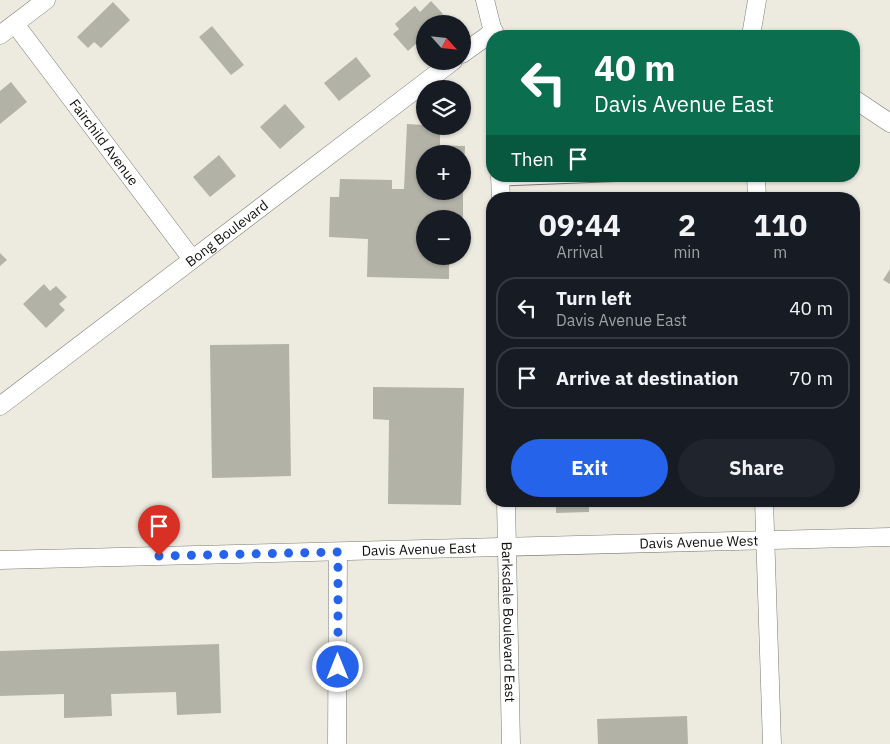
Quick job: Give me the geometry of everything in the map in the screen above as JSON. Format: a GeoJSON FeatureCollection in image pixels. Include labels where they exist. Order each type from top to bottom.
{"type":"FeatureCollection","features":[{"type":"Feature","properties":{"kind":"street"},"geometry":{"type":"LineString","coordinates":[[0,35],[46,0]]}},
{"type":"Feature","properties":{"kind":"street"},"geometry":{"type":"LineString","coordinates":[[485,0],[493,30]]}},
{"type":"Feature","properties":{"kind":"street"},"geometry":{"type":"LineString","coordinates":[[754,30],[757,0]]}},
{"type":"Feature","properties":{"kind":"street","name":"Fairchild Avenue"},"geometry":{"type":"LineString","coordinates":[[15,24],[192,260]]}},
{"type":"Feature","properties":{"kind":"street"},"geometry":{"type":"LineString","coordinates":[[471,48],[486,39]]}},
{"type":"Feature","properties":{"kind":"street","name":"Bong Boulevard"},"geometry":{"type":"LineString","coordinates":[[0,406],[442,70]]}},
{"type":"Feature","properties":{"kind":"street"},"geometry":{"type":"LineString","coordinates":[[860,103],[890,123]]}},
{"type":"Feature","properties":{"kind":"street","name":"Barksdale Boulevard East"},"geometry":{"type":"LineString","coordinates":[[506,507],[511,744]]}},
{"type":"Feature","properties":{"kind":"street"},"geometry":{"type":"LineString","coordinates":[[764,507],[772,744]]}},
{"type":"Feature","properties":{"kind":"street","name":"Davis Avenue West"},"geometry":{"type":"LineString","coordinates":[[507,548],[890,537]]}},
{"type":"Feature","properties":{"kind":"street","name":"Davis Avenue East"},"geometry":{"type":"LineString","coordinates":[[0,560],[507,548]]}},
{"type":"Feature","properties":{"kind":"street"},"geometry":{"type":"LineString","coordinates":[[338,552],[338,744]]}},
{"type":"Feature","properties":{"kind":"building"},"geometry":{"type":"Polygon","coordinates":[[[431,1],[443,14],[416,15],[416,44],[408,51],[393,34],[399,29],[395,24],[415,6],[420,12],[431,1]]]}},
{"type":"Feature","properties":{"kind":"building"},"geometry":{"type":"Polygon","coordinates":[[[113,2],[130,20],[101,48],[94,42],[88,48],[77,37],[113,2]]]}},
{"type":"Feature","properties":{"kind":"building"},"geometry":{"type":"Polygon","coordinates":[[[212,26],[244,65],[231,75],[199,37],[212,26]]]}},
{"type":"Feature","properties":{"kind":"building"},"geometry":{"type":"Polygon","coordinates":[[[356,57],[371,76],[339,101],[324,83],[356,57]]]}},
{"type":"Feature","properties":{"kind":"building"},"geometry":{"type":"Polygon","coordinates":[[[11,82],[27,102],[0,124],[0,91],[11,82]]]}},
{"type":"Feature","properties":{"kind":"building"},"geometry":{"type":"Polygon","coordinates":[[[285,104],[305,127],[280,149],[260,127],[285,104]]]}},
{"type":"Feature","properties":{"kind":"building"},"geometry":{"type":"Polygon","coordinates":[[[407,124],[416,125],[416,135],[440,135],[440,145],[416,145],[416,200],[463,200],[463,210],[416,210],[416,265],[449,265],[449,279],[367,277],[368,239],[329,237],[330,197],[339,197],[340,179],[392,180],[392,189],[404,189],[407,124]]]}},
{"type":"Feature","properties":{"kind":"building"},"geometry":{"type":"Polygon","coordinates":[[[219,155],[236,176],[210,197],[193,177],[219,155]]]}},
{"type":"Feature","properties":{"kind":"building"},"geometry":{"type":"Polygon","coordinates":[[[0,253],[7,260],[0,266],[0,253]]]}},
{"type":"Feature","properties":{"kind":"building"},"geometry":{"type":"Polygon","coordinates":[[[890,269],[890,284],[883,280],[890,269]]]}},
{"type":"Feature","properties":{"kind":"building"},"geometry":{"type":"Polygon","coordinates":[[[44,284],[50,291],[56,286],[67,297],[59,304],[65,310],[46,328],[23,304],[44,284]]]}},
{"type":"Feature","properties":{"kind":"building"},"geometry":{"type":"Polygon","coordinates":[[[289,344],[291,476],[212,478],[210,345],[289,344]]]}},
{"type":"Feature","properties":{"kind":"building"},"geometry":{"type":"Polygon","coordinates":[[[373,387],[464,388],[461,505],[388,504],[389,420],[373,419],[373,387]]]}},
{"type":"Feature","properties":{"kind":"building"},"geometry":{"type":"Polygon","coordinates":[[[556,507],[589,507],[589,512],[556,513],[556,507]]]}},
{"type":"Feature","properties":{"kind":"building"},"geometry":{"type":"Polygon","coordinates":[[[219,644],[221,713],[177,715],[176,692],[111,694],[112,716],[64,718],[64,694],[0,696],[0,651],[219,644]]]}},
{"type":"Feature","properties":{"kind":"building"},"geometry":{"type":"Polygon","coordinates":[[[687,716],[688,744],[598,744],[597,719],[687,716]]]}},
{"type":"Feature","properties":{"kind":"route"},"geometry":{"type":"LineString","coordinates":[[159,556],[338,552],[338,667]]}}]}
